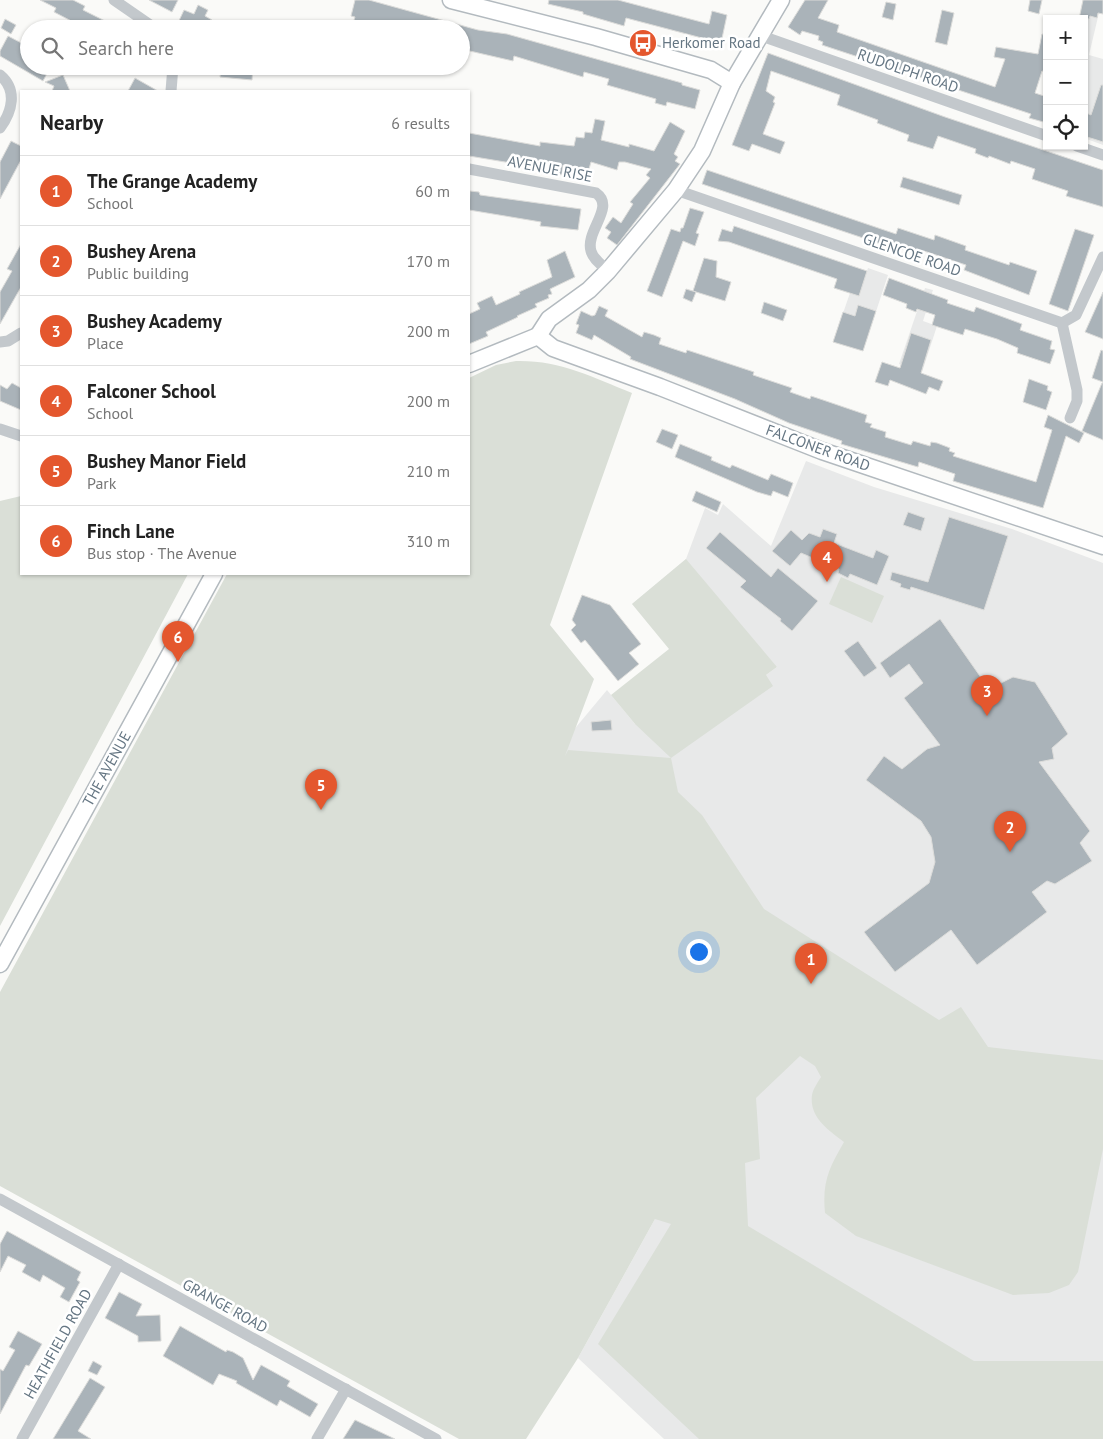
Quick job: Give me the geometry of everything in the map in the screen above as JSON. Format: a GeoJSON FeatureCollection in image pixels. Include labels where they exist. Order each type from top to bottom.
{"type":"FeatureCollection","features":[{"type":"Feature","properties":{"kind":"street"},"geometry":{"type":"LineString","coordinates":[[114,0],[143,20]]}},
{"type":"Feature","properties":{"kind":"street"},"geometry":{"type":"LineString","coordinates":[[451,0],[596,37],[711,70],[732,83]]}},
{"type":"Feature","properties":{"kind":"street"},"geometry":{"type":"LineString","coordinates":[[470,364],[538,336],[549,320],[589,290],[608,271],[676,190],[702,151],[732,83],[781,0]]}},
{"type":"Feature","properties":{"kind":"street","name":"RUDOLPH ROAD"},"geometry":{"type":"LineString","coordinates":[[759,35],[1043,135]]}},
{"type":"Feature","properties":{"kind":"street"},"geometry":{"type":"LineString","coordinates":[[0,75],[10,88],[12,105],[9,115],[0,128]]}},
{"type":"Feature","properties":{"kind":"street"},"geometry":{"type":"LineString","coordinates":[[171,90],[172,75]]}},
{"type":"Feature","properties":{"kind":"street"},"geometry":{"type":"LineString","coordinates":[[1088,150],[1103,155]]}},
{"type":"Feature","properties":{"kind":"street","name":"AVENUE RISE"},"geometry":{"type":"LineString","coordinates":[[470,169],[596,192],[603,204],[592,233],[590,246],[595,259],[608,271]]}},
{"type":"Feature","properties":{"kind":"street","name":"GLENCOE ROAD"},"geometry":{"type":"LineString","coordinates":[[676,190],[1062,323]]}},
{"type":"Feature","properties":{"kind":"street"},"geometry":{"type":"LineString","coordinates":[[1070,418],[1077,401],[1077,390],[1062,323],[1076,315],[1103,258]]}},
{"type":"Feature","properties":{"kind":"street"},"geometry":{"type":"LineString","coordinates":[[0,342],[8,341],[20,334]]}},
{"type":"Feature","properties":{"kind":"street","name":"FALCONER ROAD"},"geometry":{"type":"LineString","coordinates":[[538,336],[553,348],[660,387],[822,451],[1103,546]]}},
{"type":"Feature","properties":{"kind":"street"},"geometry":{"type":"LineString","coordinates":[[2,431],[20,436]]}},
{"type":"Feature","properties":{"kind":"street","name":"THE AVENUE"},"geometry":{"type":"LineString","coordinates":[[0,964],[213,575]]}},
{"type":"Feature","properties":{"kind":"street","name":"GRANGE ROAD"},"geometry":{"type":"LineString","coordinates":[[0,1199],[436,1439]]}},
{"type":"Feature","properties":{"kind":"street","name":"HEATHFIELD ROAD"},"geometry":{"type":"LineString","coordinates":[[22,1439],[119,1264]]}},
{"type":"Feature","properties":{"kind":"street"},"geometry":{"type":"LineString","coordinates":[[317,1439],[346,1389]]}},
{"type":"Feature","properties":{"kind":"shaded area"},"geometry":{"type":"Polygon","coordinates":[[[1090,0],[1102,0],[1089,55],[1103,59],[1103,145],[1088,139],[1088,15],[1086,15],[1090,0]]]}},
{"type":"Feature","properties":{"kind":"shaded area"},"geometry":{"type":"Polygon","coordinates":[[[868,268],[888,275],[863,351],[833,342],[850,293],[859,296],[868,268]]]}},
{"type":"Feature","properties":{"kind":"shaded area"},"geometry":{"type":"Polygon","coordinates":[[[925,288],[933,290],[923,321],[937,326],[922,372],[899,364],[925,288]]]}},
{"type":"Feature","properties":{"kind":"shaded area"},"geometry":{"type":"Polygon","coordinates":[[[516,361],[547,363],[576,371],[632,393],[550,625],[594,679],[565,756],[568,750],[671,758],[678,792],[702,815],[764,909],[939,1020],[961,1007],[988,1047],[1103,1060],[1103,1149],[1078,1272],[1069,1285],[1049,1293],[1013,1295],[856,1236],[825,1213],[824,1202],[828,1176],[844,1142],[826,1128],[813,1110],[812,1095],[821,1077],[815,1066],[800,1056],[756,1098],[760,1159],[745,1163],[748,1226],[974,1361],[1103,1361],[1103,1439],[699,1439],[598,1344],[671,1224],[655,1219],[578,1358],[526,1439],[459,1439],[0,1186],[0,992],[226,575],[470,575],[470,378],[496,365],[516,361]]]}},
{"type":"Feature","properties":{"kind":"shaded area"},"geometry":{"type":"Polygon","coordinates":[[[806,461],[874,487],[1012,529],[1103,563],[1103,1361],[974,1361],[984,1439],[664,1439],[578,1358],[655,1219],[501,817],[607,690],[635,724],[766,675],[777,667],[632,604],[686,559],[705,508],[718,515],[723,504],[771,546],[806,461]]]}},
{"type":"Feature","properties":{"kind":"shaded area"},"geometry":{"type":"Polygon","coordinates":[[[20,496],[20,575],[187,575],[0,926],[0,501],[20,496]]]}},
{"type":"Feature","properties":{"kind":"shaded area"},"geometry":{"type":"Polygon","coordinates":[[[686,559],[777,667],[766,675],[773,686],[671,758],[635,724],[611,695],[669,649],[632,604],[686,559]]]}},
{"type":"Feature","properties":{"kind":"shaded area"},"geometry":{"type":"Polygon","coordinates":[[[841,577],[884,596],[872,623],[829,604],[841,577]]]}},
{"type":"Feature","properties":{"kind":"building"},"geometry":{"type":"Polygon","coordinates":[[[40,0],[73,0],[85,6],[83,10],[103,20],[69,20],[54,12],[56,8],[40,0]]]}},
{"type":"Feature","properties":{"kind":"building"},"geometry":{"type":"Polygon","coordinates":[[[149,0],[178,0],[172,12],[149,0]]]}},
{"type":"Feature","properties":{"kind":"building"},"geometry":{"type":"Polygon","coordinates":[[[355,0],[369,0],[442,20],[354,20],[355,17],[351,16],[355,0]]]}},
{"type":"Feature","properties":{"kind":"building"},"geometry":{"type":"Polygon","coordinates":[[[549,0],[618,0],[709,24],[712,11],[727,15],[721,43],[626,18],[624,26],[583,14],[583,12],[548,4],[549,0]]]}},
{"type":"Feature","properties":{"kind":"building"},"geometry":{"type":"Polygon","coordinates":[[[805,0],[828,0],[818,18],[839,25],[837,32],[995,87],[1005,59],[994,57],[996,47],[1038,54],[1043,34],[1043,71],[1035,93],[1043,96],[1043,122],[1029,118],[1031,114],[822,45],[823,42],[818,40],[819,36],[802,31],[800,35],[788,27],[805,0]]]}},
{"type":"Feature","properties":{"kind":"building"},"geometry":{"type":"Polygon","coordinates":[[[1030,0],[1042,0],[1039,14],[1028,11],[1030,0]]]}},
{"type":"Feature","properties":{"kind":"building"},"geometry":{"type":"Polygon","coordinates":[[[1083,0],[1103,0],[1103,14],[1098,13],[1097,18],[1090,16],[1088,19],[1088,15],[1080,15],[1083,0]]]}},
{"type":"Feature","properties":{"kind":"building"},"geometry":{"type":"Polygon","coordinates":[[[886,2],[896,4],[893,20],[882,17],[886,2]]]}},
{"type":"Feature","properties":{"kind":"building"},"geometry":{"type":"Polygon","coordinates":[[[198,5],[208,10],[205,16],[212,20],[179,20],[184,10],[194,14],[198,5]]]}},
{"type":"Feature","properties":{"kind":"building"},"geometry":{"type":"Polygon","coordinates":[[[942,10],[954,13],[947,45],[935,42],[942,10]]]}},
{"type":"Feature","properties":{"kind":"building"},"geometry":{"type":"Polygon","coordinates":[[[5,19],[16,25],[11,34],[1,28],[5,19]]]}},
{"type":"Feature","properties":{"kind":"building"},"geometry":{"type":"Polygon","coordinates":[[[470,28],[507,34],[682,83],[682,85],[700,90],[695,109],[667,102],[666,106],[655,103],[656,99],[607,85],[609,79],[584,72],[583,77],[514,56],[513,61],[470,51],[470,28]]]}},
{"type":"Feature","properties":{"kind":"building"},"geometry":{"type":"Polygon","coordinates":[[[8,36],[20,42],[20,68],[0,56],[0,51],[8,36]]]}},
{"type":"Feature","properties":{"kind":"building"},"geometry":{"type":"Polygon","coordinates":[[[768,53],[945,117],[1103,170],[1103,207],[1066,196],[1068,191],[1032,179],[1035,169],[1011,161],[1010,164],[989,156],[988,158],[975,153],[976,149],[938,136],[933,149],[907,141],[909,135],[877,123],[878,120],[837,105],[840,95],[771,71],[766,91],[775,97],[773,102],[775,103],[763,134],[785,142],[780,154],[752,144],[749,151],[732,145],[768,53]]]}},
{"type":"Feature","properties":{"kind":"building"},"geometry":{"type":"Polygon","coordinates":[[[33,75],[46,75],[43,81],[33,75]]]}},
{"type":"Feature","properties":{"kind":"building"},"geometry":{"type":"Polygon","coordinates":[[[63,75],[70,90],[52,90],[54,86],[45,82],[63,75]]]}},
{"type":"Feature","properties":{"kind":"building"},"geometry":{"type":"Polygon","coordinates":[[[220,75],[252,75],[252,80],[220,77],[220,75]]]}},
{"type":"Feature","properties":{"kind":"building"},"geometry":{"type":"Polygon","coordinates":[[[135,78],[156,90],[129,90],[135,78]]]}},
{"type":"Feature","properties":{"kind":"building"},"geometry":{"type":"Polygon","coordinates":[[[1101,85],[1103,85],[1103,142],[1088,137],[1088,114],[1091,115],[1101,85]]]}},
{"type":"Feature","properties":{"kind":"building"},"geometry":{"type":"Polygon","coordinates":[[[595,119],[605,121],[601,140],[629,147],[629,144],[654,151],[670,122],[685,131],[674,154],[678,157],[675,161],[680,164],[617,245],[607,238],[611,232],[605,228],[613,217],[621,223],[633,204],[630,202],[650,178],[646,175],[651,169],[619,162],[617,170],[591,162],[589,169],[563,165],[562,175],[540,170],[541,168],[470,156],[470,133],[540,146],[540,142],[574,146],[576,137],[584,138],[585,132],[592,133],[595,119]]]}},
{"type":"Feature","properties":{"kind":"building"},"geometry":{"type":"Polygon","coordinates":[[[11,141],[20,146],[20,162],[0,199],[0,162],[11,141]]]}},
{"type":"Feature","properties":{"kind":"building"},"geometry":{"type":"Polygon","coordinates":[[[707,170],[896,234],[898,228],[934,240],[935,235],[966,246],[965,250],[1009,265],[1010,262],[1037,271],[1029,295],[964,270],[966,265],[924,251],[922,256],[882,242],[881,244],[702,184],[707,170]]]}},
{"type":"Feature","properties":{"kind":"building"},"geometry":{"type":"Polygon","coordinates":[[[903,177],[962,195],[959,205],[900,187],[903,177]]]}},
{"type":"Feature","properties":{"kind":"building"},"geometry":{"type":"Polygon","coordinates":[[[470,191],[479,192],[480,195],[581,209],[578,230],[540,226],[541,222],[470,210],[470,191]]]}},
{"type":"Feature","properties":{"kind":"building"},"geometry":{"type":"Polygon","coordinates":[[[690,208],[704,212],[696,233],[699,234],[695,246],[683,241],[662,297],[647,291],[671,229],[680,232],[690,208]]]}},
{"type":"Feature","properties":{"kind":"building"},"geometry":{"type":"Polygon","coordinates":[[[734,226],[867,271],[859,296],[834,288],[837,279],[729,242],[718,241],[722,229],[732,232],[734,226]]]}},
{"type":"Feature","properties":{"kind":"building"},"geometry":{"type":"Polygon","coordinates":[[[1075,229],[1094,235],[1068,311],[1049,304],[1075,229]]]}},
{"type":"Feature","properties":{"kind":"building"},"geometry":{"type":"Polygon","coordinates":[[[20,246],[20,289],[0,324],[0,292],[12,271],[7,269],[20,246]]]}},
{"type":"Feature","properties":{"kind":"building"},"geometry":{"type":"Polygon","coordinates":[[[565,251],[575,277],[550,289],[552,294],[548,295],[549,298],[535,304],[537,307],[486,332],[488,336],[470,344],[470,314],[480,309],[477,303],[492,296],[496,305],[552,277],[547,260],[565,251]]]}},
{"type":"Feature","properties":{"kind":"building"},"geometry":{"type":"Polygon","coordinates":[[[704,258],[717,261],[716,277],[731,282],[725,301],[693,291],[704,258]]]}},
{"type":"Feature","properties":{"kind":"building"},"geometry":{"type":"Polygon","coordinates":[[[889,278],[948,300],[947,303],[974,312],[976,307],[1022,324],[1020,330],[1052,341],[1050,349],[1055,350],[1050,364],[1017,353],[1018,348],[997,339],[965,329],[963,335],[932,325],[935,315],[917,309],[916,312],[906,308],[907,304],[883,295],[889,278]]]}},
{"type":"Feature","properties":{"kind":"building"},"geometry":{"type":"Polygon","coordinates":[[[686,289],[696,292],[692,302],[683,298],[686,289]]]}},
{"type":"Feature","properties":{"kind":"building"},"geometry":{"type":"Polygon","coordinates":[[[1103,292],[1103,339],[1085,332],[1103,292]]]}},
{"type":"Feature","properties":{"kind":"building"},"geometry":{"type":"Polygon","coordinates":[[[764,302],[787,310],[783,321],[761,313],[764,302]]]}},
{"type":"Feature","properties":{"kind":"building"},"geometry":{"type":"Polygon","coordinates":[[[858,305],[876,311],[863,351],[833,342],[843,312],[855,316],[858,305]]]}},
{"type":"Feature","properties":{"kind":"building"},"geometry":{"type":"Polygon","coordinates":[[[599,306],[608,310],[605,316],[642,337],[644,332],[661,338],[659,344],[686,353],[687,350],[754,372],[753,375],[792,388],[790,392],[810,399],[811,396],[867,415],[865,422],[872,424],[870,427],[886,432],[885,437],[911,445],[913,441],[930,446],[931,442],[937,443],[950,448],[949,451],[955,453],[953,456],[1036,482],[1052,430],[1044,427],[1048,415],[1084,433],[1079,443],[1066,436],[1043,508],[953,481],[955,474],[919,462],[918,467],[841,444],[842,441],[789,423],[735,399],[630,359],[631,357],[594,335],[592,340],[576,333],[579,325],[576,324],[581,311],[592,316],[595,315],[599,306]]]}},
{"type":"Feature","properties":{"kind":"building"},"geometry":{"type":"Polygon","coordinates":[[[911,333],[931,340],[921,373],[943,381],[939,391],[929,387],[926,394],[890,380],[888,386],[875,382],[882,362],[900,368],[911,333]]]}},
{"type":"Feature","properties":{"kind":"building"},"geometry":{"type":"Polygon","coordinates":[[[1101,350],[1103,351],[1103,382],[1092,378],[1101,350]]]}},
{"type":"Feature","properties":{"kind":"building"},"geometry":{"type":"Polygon","coordinates":[[[1029,379],[1048,386],[1047,390],[1052,392],[1046,410],[1023,402],[1029,379]]]}},
{"type":"Feature","properties":{"kind":"building"},"geometry":{"type":"Polygon","coordinates":[[[12,383],[20,387],[20,410],[0,401],[0,385],[7,389],[12,383]]]}},
{"type":"Feature","properties":{"kind":"building"},"geometry":{"type":"Polygon","coordinates":[[[1103,383],[1103,440],[1082,431],[1103,383]]]}},
{"type":"Feature","properties":{"kind":"building"},"geometry":{"type":"Polygon","coordinates":[[[662,429],[678,435],[672,449],[656,442],[662,429]]]}},
{"type":"Feature","properties":{"kind":"building"},"geometry":{"type":"Polygon","coordinates":[[[680,444],[712,457],[711,460],[730,468],[732,465],[768,480],[771,474],[793,483],[788,497],[773,491],[771,496],[757,492],[675,457],[680,444]]]}},
{"type":"Feature","properties":{"kind":"building"},"geometry":{"type":"Polygon","coordinates":[[[696,491],[721,502],[717,512],[692,501],[696,491]]]}},
{"type":"Feature","properties":{"kind":"building"},"geometry":{"type":"Polygon","coordinates":[[[908,512],[925,518],[921,531],[903,525],[908,512]]]}},
{"type":"Feature","properties":{"kind":"building"},"geometry":{"type":"Polygon","coordinates":[[[949,517],[1008,536],[984,610],[911,587],[910,590],[900,587],[901,584],[890,580],[892,572],[928,582],[949,517]]]}},
{"type":"Feature","properties":{"kind":"building"},"geometry":{"type":"Polygon","coordinates":[[[823,529],[837,534],[834,543],[873,558],[876,550],[889,556],[877,585],[850,574],[848,578],[838,573],[839,569],[801,553],[790,566],[772,551],[791,530],[802,540],[809,533],[820,537],[823,529]]]}},
{"type":"Feature","properties":{"kind":"building"},"geometry":{"type":"Polygon","coordinates":[[[720,532],[771,577],[778,568],[818,601],[792,631],[780,621],[781,619],[740,587],[746,581],[706,548],[720,532]]]}},
{"type":"Feature","properties":{"kind":"building"},"geometry":{"type":"Polygon","coordinates":[[[582,595],[610,605],[641,644],[629,653],[639,664],[618,681],[585,640],[581,643],[571,630],[576,625],[572,620],[582,595]]]}},
{"type":"Feature","properties":{"kind":"building"},"geometry":{"type":"Polygon","coordinates":[[[940,619],[989,689],[1013,677],[1035,682],[1068,734],[1052,748],[1054,759],[1039,762],[1090,831],[1080,843],[1092,861],[1055,884],[1047,881],[1032,892],[1047,912],[977,965],[951,930],[895,972],[864,932],[929,883],[935,862],[931,837],[921,821],[866,780],[884,756],[902,769],[927,749],[940,745],[904,698],[923,683],[909,664],[890,678],[880,663],[940,619]]]}},
{"type":"Feature","properties":{"kind":"building"},"geometry":{"type":"Polygon","coordinates":[[[858,641],[877,668],[864,677],[844,651],[858,641]]]}},
{"type":"Feature","properties":{"kind":"building"},"geometry":{"type":"Polygon","coordinates":[[[611,720],[612,730],[592,731],[591,722],[611,720]]]}},
{"type":"Feature","properties":{"kind":"building"},"geometry":{"type":"Polygon","coordinates":[[[7,1231],[81,1272],[77,1280],[80,1282],[69,1302],[60,1297],[65,1288],[43,1275],[40,1282],[22,1272],[26,1265],[8,1256],[0,1272],[0,1244],[7,1231]]]}},
{"type":"Feature","properties":{"kind":"building"},"geometry":{"type":"Polygon","coordinates":[[[119,1292],[142,1304],[136,1316],[160,1315],[161,1341],[138,1342],[138,1336],[105,1318],[119,1292]]]}},
{"type":"Feature","properties":{"kind":"building"},"geometry":{"type":"Polygon","coordinates":[[[180,1326],[226,1352],[227,1350],[233,1352],[243,1358],[253,1380],[261,1365],[290,1381],[287,1386],[318,1404],[310,1417],[280,1400],[277,1406],[236,1383],[237,1381],[219,1374],[213,1385],[163,1356],[180,1326]]]}},
{"type":"Feature","properties":{"kind":"building"},"geometry":{"type":"Polygon","coordinates":[[[18,1331],[42,1344],[29,1366],[26,1365],[0,1414],[0,1369],[3,1371],[15,1350],[9,1347],[18,1331]]]}},
{"type":"Feature","properties":{"kind":"building"},"geometry":{"type":"Polygon","coordinates":[[[93,1361],[102,1366],[97,1375],[88,1371],[93,1361]]]}},
{"type":"Feature","properties":{"kind":"building"},"geometry":{"type":"Polygon","coordinates":[[[90,1378],[105,1387],[78,1431],[91,1439],[53,1439],[90,1378]]]}},
{"type":"Feature","properties":{"kind":"building"},"geometry":{"type":"Polygon","coordinates":[[[355,1420],[395,1439],[343,1439],[355,1420]]]}},
{"type":"Feature","properties":{"kind":"place","name":"Herkomer Road"},"geometry":{"type":"Point","coordinates":[643,43]}},
{"type":"Feature","properties":{"kind":"place","name":"Falconer School"},"geometry":{"type":"Point","coordinates":[827,582]}},
{"type":"Feature","properties":{"kind":"place","name":"Finch Lane"},"geometry":{"type":"Point","coordinates":[178,662]}},
{"type":"Feature","properties":{"kind":"place","name":"Bushey Academy"},"geometry":{"type":"Point","coordinates":[987,716]}},
{"type":"Feature","properties":{"kind":"place","name":"Bushey Manor Field"},"geometry":{"type":"Point","coordinates":[321,810]}},
{"type":"Feature","properties":{"kind":"place","name":"Bushey Arena"},"geometry":{"type":"Point","coordinates":[1010,852]}},
{"type":"Feature","properties":{"kind":"place","name":"The Grange Academy"},"geometry":{"type":"Point","coordinates":[811,984]}}]}
